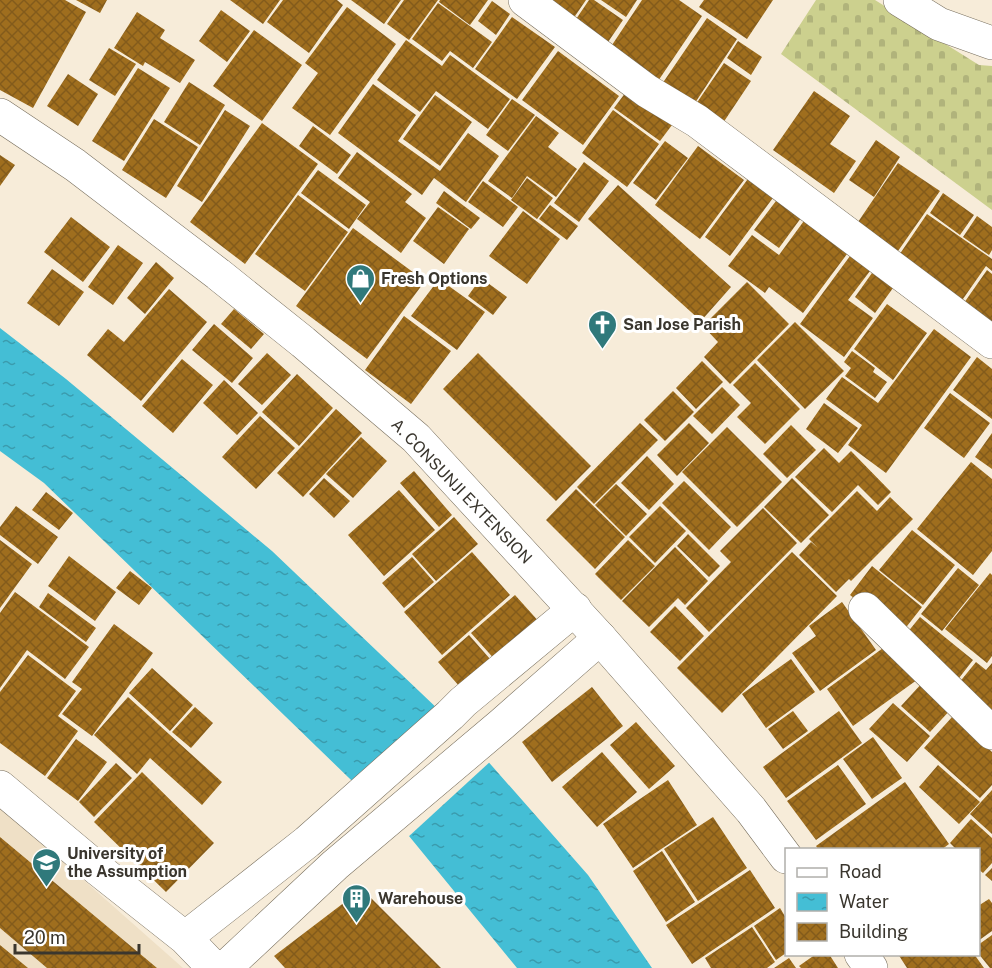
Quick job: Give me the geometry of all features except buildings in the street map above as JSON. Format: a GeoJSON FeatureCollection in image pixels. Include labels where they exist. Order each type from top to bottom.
{"type":"FeatureCollection","features":[{"type":"Feature","properties":{"kind":"street"},"geometry":{"type":"LineString","coordinates":[[525,0],[647,91],[697,120],[992,342]]}},
{"type":"Feature","properties":{"kind":"street"},"geometry":{"type":"LineString","coordinates":[[900,0],[939,24],[992,43]]}},
{"type":"Feature","properties":{"kind":"street","name":"A. CONSUNJI EXTENSION"},"geometry":{"type":"LineString","coordinates":[[0,115],[75,165],[209,267],[303,342],[416,438],[575,609],[751,810],[785,856]]}},
{"type":"Feature","properties":{"kind":"street"},"geometry":{"type":"LineString","coordinates":[[185,938],[307,842],[463,702],[575,609]]}},
{"type":"Feature","properties":{"kind":"street"},"geometry":{"type":"LineString","coordinates":[[864,609],[992,733]]}},
{"type":"Feature","properties":{"kind":"street"},"geometry":{"type":"LineString","coordinates":[[225,968],[335,864],[502,724],[600,638]]}},
{"type":"Feature","properties":{"kind":"street"},"geometry":{"type":"LineString","coordinates":[[0,787],[185,938],[214,968]]}},
{"type":"Feature","properties":{"kind":"shaded area","name":"University of the Assumption"},"geometry":{"type":"Polygon","coordinates":[[[1,807],[183,968],[0,968],[1,807]]]}},
{"type":"Feature","properties":{"kind":"green space"},"geometry":{"type":"Polygon","coordinates":[[[816,0],[875,0],[979,65],[992,66],[992,210],[781,54],[816,0]]]}},
{"type":"Feature","properties":{"kind":"water"},"geometry":{"type":"Polygon","coordinates":[[[0,328],[66,379],[272,551],[463,733],[588,875],[652,968],[517,968],[409,836],[44,483],[0,451],[0,328]]]}},
{"type":"Feature","properties":{"kind":"pier"},"geometry":{"type":"Polygon","coordinates":[[[458,723],[492,760],[407,838],[371,803],[458,723]]]}},
{"type":"Feature","properties":{"kind":"place","name":"Fresh Options"},"geometry":{"type":"Point","coordinates":[360,304]}},
{"type":"Feature","properties":{"kind":"place","name":"San Jose Parish"},"geometry":{"type":"Point","coordinates":[602,350]}},
{"type":"Feature","properties":{"kind":"place","name":"University of the Assumption"},"geometry":{"type":"Point","coordinates":[46,888]}},
{"type":"Feature","properties":{"kind":"place","name":"Warehouse"},"geometry":{"type":"Point","coordinates":[357,924]}}]}
